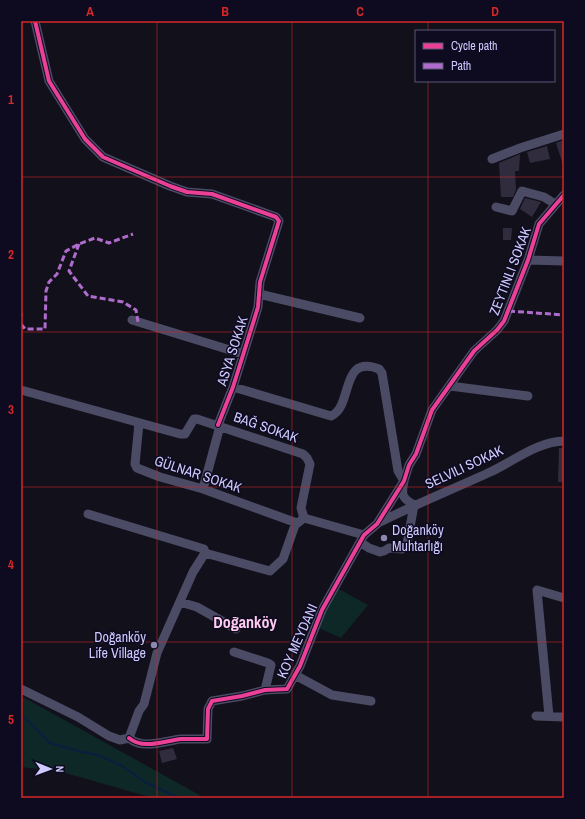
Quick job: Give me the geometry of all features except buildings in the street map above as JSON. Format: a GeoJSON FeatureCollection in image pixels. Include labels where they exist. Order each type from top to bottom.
{"type":"FeatureCollection","features":[{"type":"Feature","properties":{"kind":"street","name":"ASYA SOKAK"},"geometry":{"type":"LineString","coordinates":[[36,21],[49,81],[85,139],[103,157],[170,186],[187,192],[212,194],[276,217],[279,221],[260,282],[254,320],[219,426],[203,489]]}},
{"type":"Feature","properties":{"kind":"street"},"geometry":{"type":"LineString","coordinates":[[492,159],[520,148],[564,134]]}},
{"type":"Feature","properties":{"kind":"street"},"geometry":{"type":"LineString","coordinates":[[496,206],[512,211],[522,191],[544,197],[555,204]]}},
{"type":"Feature","properties":{"kind":"street","name":"ZEYTINLI SOKAK"},"geometry":{"type":"LineString","coordinates":[[362,538],[377,524],[404,481],[409,465],[416,454],[432,410],[474,351],[497,330],[504,321],[528,260],[539,224],[564,195]]}},
{"type":"Feature","properties":{"kind":"street"},"geometry":{"type":"LineString","coordinates":[[528,260],[564,262]]}},
{"type":"Feature","properties":{"kind":"street"},"geometry":{"type":"LineString","coordinates":[[259,294],[360,318]]}},
{"type":"Feature","properties":{"kind":"street"},"geometry":{"type":"LineString","coordinates":[[132,320],[243,354]]}},
{"type":"Feature","properties":{"kind":"street"},"geometry":{"type":"LineString","coordinates":[[233,387],[330,416],[338,411],[352,375],[358,369],[368,366],[379,369],[382,377],[398,472],[404,481],[402,492],[406,500],[414,505]]}},
{"type":"Feature","properties":{"kind":"street"},"geometry":{"type":"LineString","coordinates":[[450,386],[528,396]]}},
{"type":"Feature","properties":{"kind":"street"},"geometry":{"type":"LineString","coordinates":[[21,390],[139,423]]}},
{"type":"Feature","properties":{"kind":"street","name":"BAĞ SOKAK"},"geometry":{"type":"LineString","coordinates":[[139,423],[185,434],[194,419],[303,454],[310,464],[301,520]]}},
{"type":"Feature","properties":{"kind":"street","name":"GÜLNAR SOKAK"},"geometry":{"type":"LineString","coordinates":[[139,423],[134,464],[137,468],[160,477],[362,538],[369,548],[380,552],[389,548],[402,549],[407,544],[414,505]]}},
{"type":"Feature","properties":{"kind":"street","name":"SELVILI SOKAK"},"geometry":{"type":"LineString","coordinates":[[377,524],[414,505],[489,473],[537,448],[564,441]]}},
{"type":"Feature","properties":{"kind":"street"},"geometry":{"type":"LineString","coordinates":[[88,514],[204,549],[205,553],[270,571],[283,559],[295,525],[301,520]]}},
{"type":"Feature","properties":{"kind":"street","name":"KOY MEYDANI"},"geometry":{"type":"LineString","coordinates":[[129,738],[135,743],[147,744],[182,739],[207,739],[208,709],[212,701],[242,696],[265,690],[288,689],[322,610],[362,538]]}},
{"type":"Feature","properties":{"kind":"street"},"geometry":{"type":"LineString","coordinates":[[21,689],[78,717],[109,736],[120,740],[129,738],[139,711],[146,699],[157,653],[193,572],[205,553]]}},
{"type":"Feature","properties":{"kind":"street"},"geometry":{"type":"LineString","coordinates":[[548,716],[537,590],[564,598]]}},
{"type":"Feature","properties":{"kind":"street"},"geometry":{"type":"LineString","coordinates":[[180,602],[197,607],[236,629]]}},
{"type":"Feature","properties":{"kind":"street"},"geometry":{"type":"LineString","coordinates":[[234,652],[271,665],[265,690]]}},
{"type":"Feature","properties":{"kind":"street"},"geometry":{"type":"LineString","coordinates":[[295,675],[332,694],[371,701]]}},
{"type":"Feature","properties":{"kind":"street"},"geometry":{"type":"LineString","coordinates":[[536,716],[564,717]]}},
{"type":"Feature","properties":{"kind":"green space"},"geometry":{"type":"Polygon","coordinates":[[[337,588],[368,605],[341,638],[319,628],[326,604],[337,588]]]}},
{"type":"Feature","properties":{"kind":"green space"},"geometry":{"type":"Polygon","coordinates":[[[21,696],[205,798],[153,798],[62,772],[21,767],[21,696]]]}},
{"type":"Feature","properties":{"kind":"waterway"},"geometry":{"type":"LineString","coordinates":[[21,714],[50,743],[94,754],[107,759],[122,766],[145,782],[179,798]]}},
{"type":"Feature","properties":{"kind":"marked path"},"geometry":{"type":"LineString","coordinates":[[21,324],[25,329],[45,329],[46,291],[49,282],[57,274],[66,251],[95,238],[109,243],[133,234]]}},
{"type":"Feature","properties":{"kind":"marked path"},"geometry":{"type":"LineString","coordinates":[[79,244],[69,271],[88,296],[123,302],[136,310],[138,322]]}},
{"type":"Feature","properties":{"kind":"marked path"},"geometry":{"type":"LineString","coordinates":[[509,311],[564,315]]}},
{"type":"Feature","properties":{"kind":"cycle path"},"geometry":{"type":"LineString","coordinates":[[35,21],[49,81],[85,139],[103,157],[170,186],[187,192],[212,194],[276,217],[279,221],[260,282],[258,307],[233,387],[218,425]]}},
{"type":"Feature","properties":{"kind":"cycle path"},"geometry":{"type":"LineString","coordinates":[[129,738],[141,744],[154,744],[181,739],[207,739],[208,709],[212,701],[242,696],[265,690],[287,689],[300,666],[322,610],[364,535],[377,524],[404,481],[409,465],[416,454],[432,410],[474,351],[497,330],[504,321],[528,260],[539,224],[564,195]]}},
{"type":"Feature","properties":{"kind":"place","name":"Doğanköy Muhtarlığı"},"geometry":{"type":"Point","coordinates":[384,538]}},
{"type":"Feature","properties":{"kind":"place","name":"Doğanköy Life Village"},"geometry":{"type":"Point","coordinates":[154,645]}},
{"type":"Feature","properties":{"kind":"district","name":"Doğanköy"},"geometry":{"type":"Point","coordinates":[245,622]}}]}
